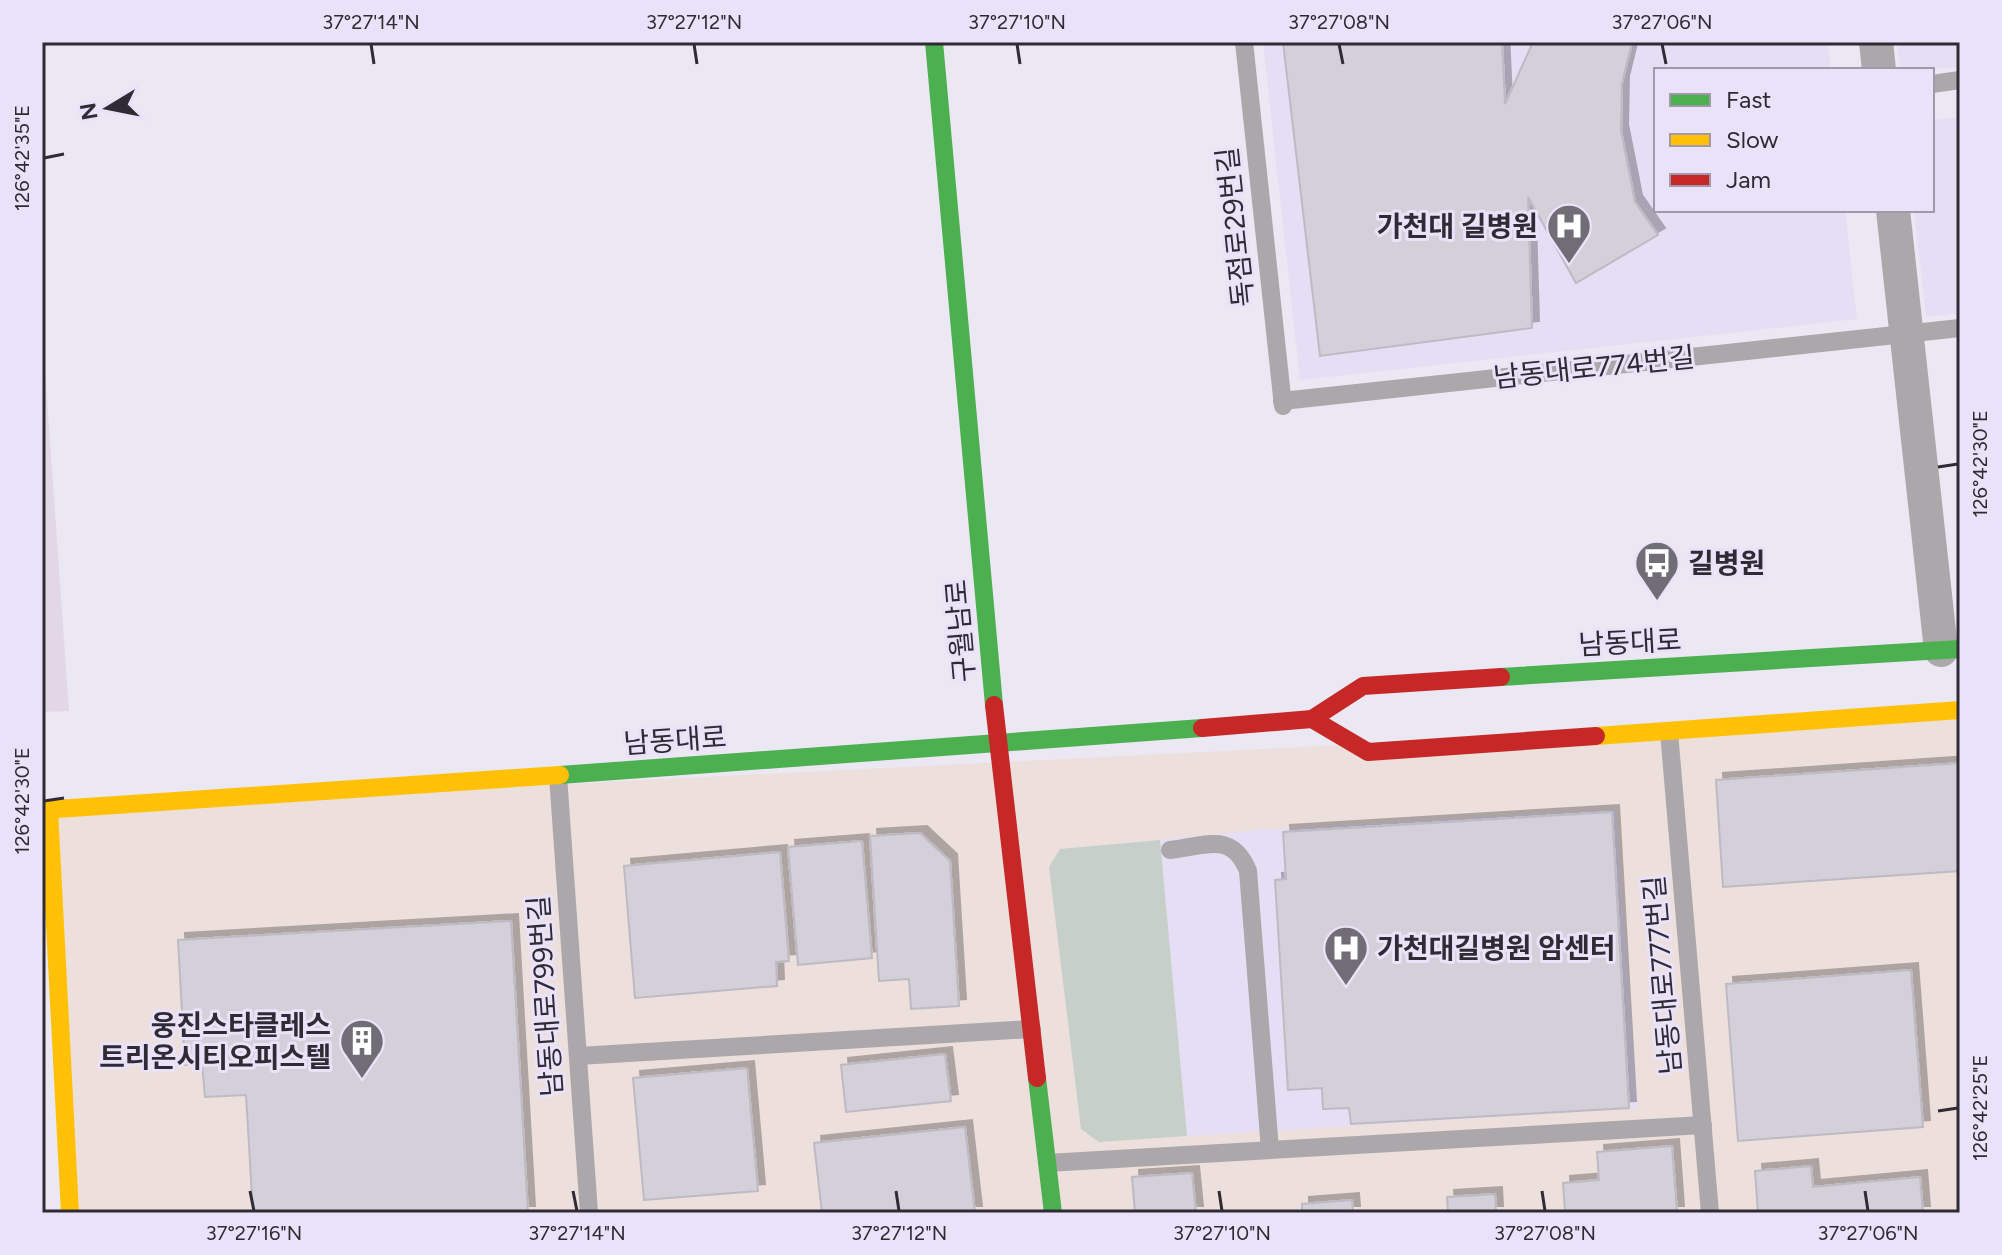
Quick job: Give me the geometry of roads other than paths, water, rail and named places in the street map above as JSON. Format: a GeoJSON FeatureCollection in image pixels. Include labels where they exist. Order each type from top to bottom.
{"type":"FeatureCollection","features":[{"type":"Feature","properties":{"kind":"main road","name":"구월남로"},"geometry":{"type":"LineString","coordinates":[[934,42],[998,746],[1053,1213]]}},
{"type":"Feature","properties":{"kind":"main road","name":"남동대로"},"geometry":{"type":"LineString","coordinates":[[45,810],[998,746],[1312,719],[1363,686],[1951,650]]}},
{"type":"Feature","properties":{"kind":"main road"},"geometry":{"type":"LineString","coordinates":[[1312,719],[1368,752],[1960,710]]}},
{"type":"Feature","properties":{"kind":"main road"},"geometry":{"type":"LineString","coordinates":[[45,810],[70,1213]]}},
{"type":"Feature","properties":{"kind":"street"},"geometry":{"type":"LineString","coordinates":[[1876,42],[1879,68]]}},
{"type":"Feature","properties":{"kind":"street"},"geometry":{"type":"LineString","coordinates":[[1893,212],[1906,334],[1951,650]]}},
{"type":"Feature","properties":{"kind":"lane","name":"독점로29번길"},"geometry":{"type":"LineString","coordinates":[[1244,42],[1283,403]]}},
{"type":"Feature","properties":{"kind":"lane"},"geometry":{"type":"LineString","coordinates":[[1934,84],[1960,80]]}},
{"type":"Feature","properties":{"kind":"lane","name":"남동대로774번길"},"geometry":{"type":"LineString","coordinates":[[1283,403],[1960,328]]}},
{"type":"Feature","properties":{"kind":"lane","name":"남동대로777번길"},"geometry":{"type":"LineString","coordinates":[[1669,732],[1710,1213]]}},
{"type":"Feature","properties":{"kind":"lane","name":"남동대로799번길"},"geometry":{"type":"LineString","coordinates":[[558,776],[589,1213]]}},
{"type":"Feature","properties":{"kind":"lane"},"geometry":{"type":"LineString","coordinates":[[1170,850],[1225,843],[1240,853],[1248,871],[1270,1150]]}},
{"type":"Feature","properties":{"kind":"lane"},"geometry":{"type":"LineString","coordinates":[[578,1056],[1032,1029]]}},
{"type":"Feature","properties":{"kind":"lane"},"geometry":{"type":"LineString","coordinates":[[1047,1163],[1703,1125]]}},
{"type":"Feature","properties":{"kind":"place","name":"가천대 길병원"},"geometry":{"type":"Point","coordinates":[1569,265]}},
{"type":"Feature","properties":{"kind":"place","name":"길병원"},"geometry":{"type":"Point","coordinates":[1657,602]}},
{"type":"Feature","properties":{"kind":"place","name":"가천대길병원 암센터"},"geometry":{"type":"Point","coordinates":[1346,987]}},
{"type":"Feature","properties":{"kind":"place","name":"웅진스타클레스 트리온시티오피스텔"},"geometry":{"type":"Point","coordinates":[362,1080]}}]}
